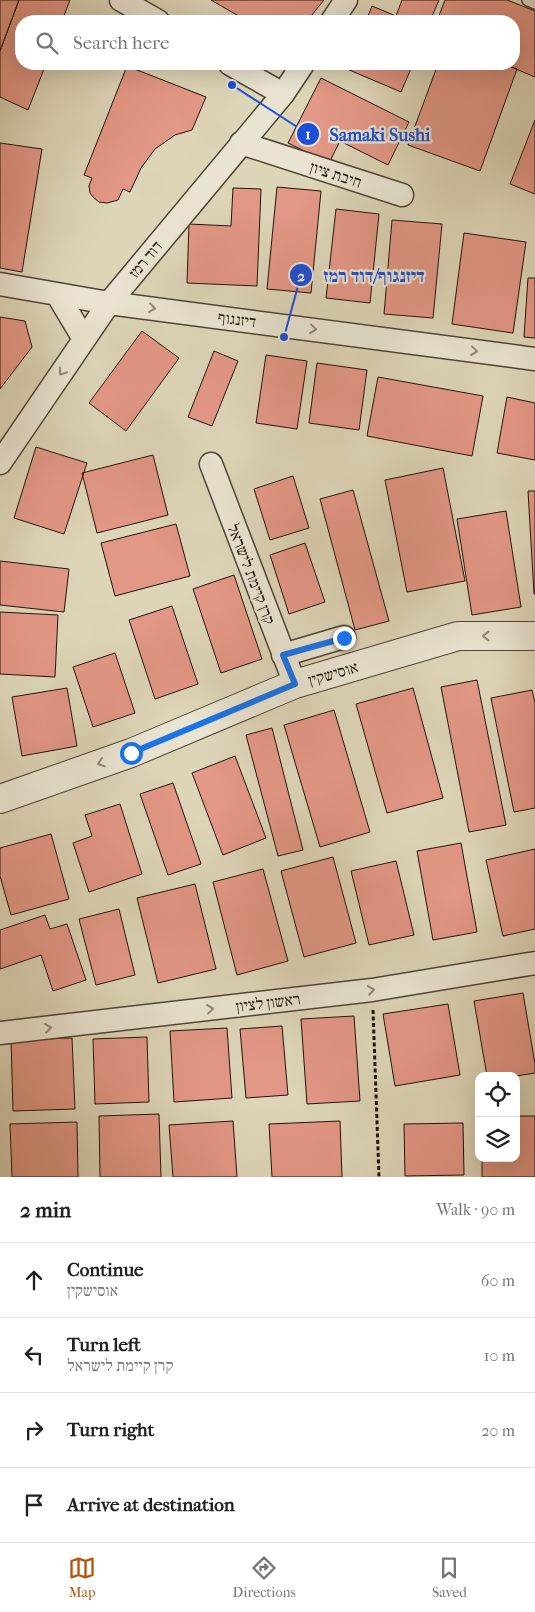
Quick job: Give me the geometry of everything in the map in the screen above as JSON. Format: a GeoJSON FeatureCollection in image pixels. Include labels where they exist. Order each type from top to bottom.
{"type":"FeatureCollection","features":[{"type":"Feature","properties":{"kind":"street"},"geometry":{"type":"LineString","coordinates":[[121,0],[147,15]]}},
{"type":"Feature","properties":{"kind":"street"},"geometry":{"type":"LineString","coordinates":[[336,15],[346,0]]}},
{"type":"Feature","properties":{"kind":"street"},"geometry":{"type":"LineString","coordinates":[[241,70],[283,94]]}},
{"type":"Feature","properties":{"kind":"street","name":"דוד רמז"},"geometry":{"type":"LineString","coordinates":[[0,463],[109,302],[283,94],[299,70]]}},
{"type":"Feature","properties":{"kind":"street","name":"חיבת ציון"},"geometry":{"type":"LineString","coordinates":[[241,143],[402,195]]}},
{"type":"Feature","properties":{"kind":"street","name":"דיזנגוף"},"geometry":{"type":"LineString","coordinates":[[0,284],[109,302],[535,358]]}},
{"type":"Feature","properties":{"kind":"street"},"geometry":{"type":"LineString","coordinates":[[57,294],[84,339]]}},
{"type":"Feature","properties":{"kind":"street","name":"קרן קיימת לישראל"},"geometry":{"type":"LineString","coordinates":[[210,464],[295,684]]}},
{"type":"Feature","properties":{"kind":"street","name":"אוסישקין"},"geometry":{"type":"LineString","coordinates":[[0,799],[131,753],[295,684],[458,636],[535,636]]}},
{"type":"Feature","properties":{"kind":"street"},"geometry":{"type":"LineString","coordinates":[[283,655],[344,638]]}},
{"type":"Feature","properties":{"kind":"street","name":"ראשון לציון"},"geometry":{"type":"LineString","coordinates":[[0,1033],[372,990],[535,963]]}},
{"type":"Feature","properties":{"kind":"lane"},"geometry":{"type":"LineString","coordinates":[[528,0],[535,2]]}},
{"type":"Feature","properties":{"kind":"path"},"geometry":{"type":"LineString","coordinates":[[372,990],[379,1177]]}},
{"type":"Feature","properties":{"kind":"building"},"geometry":{"type":"Polygon","coordinates":[[[0,0],[19,0],[0,51],[0,0]]]}},
{"type":"Feature","properties":{"kind":"building"},"geometry":{"type":"Polygon","coordinates":[[[19,0],[70,0],[64,15],[15,15],[15,70],[44,70],[28,110],[0,97],[0,51],[19,0]]]}},
{"type":"Feature","properties":{"kind":"building"},"geometry":{"type":"Polygon","coordinates":[[[211,0],[324,0],[312,15],[237,15],[211,0]]]}},
{"type":"Feature","properties":{"kind":"building"},"geometry":{"type":"Polygon","coordinates":[[[402,0],[439,0],[433,15],[396,15],[402,0]]]}},
{"type":"Feature","properties":{"kind":"building"},"geometry":{"type":"Polygon","coordinates":[[[445,0],[507,0],[535,11],[535,77],[518,70],[520,70],[520,15],[439,15],[445,0]]]}},
{"type":"Feature","properties":{"kind":"building"},"geometry":{"type":"Polygon","coordinates":[[[372,6],[394,15],[368,15],[372,6]]]}},
{"type":"Feature","properties":{"kind":"building"},"geometry":{"type":"Polygon","coordinates":[[[125,70],[137,70],[206,97],[192,130],[175,135],[155,149],[141,168],[130,192],[123,189],[118,200],[107,203],[99,202],[90,193],[89,186],[92,178],[84,175],[125,70]]]}},
{"type":"Feature","properties":{"kind":"building"},"geometry":{"type":"Polygon","coordinates":[[[349,70],[410,70],[401,92],[349,70]]]}},
{"type":"Feature","properties":{"kind":"building"},"geometry":{"type":"Polygon","coordinates":[[[436,70],[517,70],[480,171],[408,145],[436,70]]]}},
{"type":"Feature","properties":{"kind":"building"},"geometry":{"type":"Polygon","coordinates":[[[321,78],[409,122],[388,165],[340,141],[329,163],[288,143],[321,78]]]}},
{"type":"Feature","properties":{"kind":"building"},"geometry":{"type":"Polygon","coordinates":[[[535,120],[535,194],[510,184],[535,120]]]}},
{"type":"Feature","properties":{"kind":"building"},"geometry":{"type":"Polygon","coordinates":[[[0,143],[42,149],[22,272],[0,268],[0,143]]]}},
{"type":"Feature","properties":{"kind":"building"},"geometry":{"type":"Polygon","coordinates":[[[277,187],[321,191],[311,293],[267,289],[277,187]]]}},
{"type":"Feature","properties":{"kind":"building"},"geometry":{"type":"Polygon","coordinates":[[[233,188],[261,189],[257,286],[187,283],[189,224],[231,226],[233,188]]]}},
{"type":"Feature","properties":{"kind":"building"},"geometry":{"type":"Polygon","coordinates":[[[336,209],[379,214],[370,303],[326,298],[336,209]]]}},
{"type":"Feature","properties":{"kind":"building"},"geometry":{"type":"Polygon","coordinates":[[[392,220],[442,224],[433,318],[384,314],[392,220]]]}},
{"type":"Feature","properties":{"kind":"building"},"geometry":{"type":"Polygon","coordinates":[[[464,233],[526,242],[513,333],[452,324],[464,233]]]}},
{"type":"Feature","properties":{"kind":"building"},"geometry":{"type":"Polygon","coordinates":[[[528,278],[535,278],[535,338],[524,337],[528,278]]]}},
{"type":"Feature","properties":{"kind":"building"},"geometry":{"type":"Polygon","coordinates":[[[0,317],[25,321],[32,347],[0,389],[0,317]]]}},
{"type":"Feature","properties":{"kind":"building"},"geometry":{"type":"Polygon","coordinates":[[[142,331],[179,358],[126,431],[89,403],[142,331]]]}},
{"type":"Feature","properties":{"kind":"building"},"geometry":{"type":"Polygon","coordinates":[[[214,351],[238,361],[212,426],[188,417],[214,351]]]}},
{"type":"Feature","properties":{"kind":"building"},"geometry":{"type":"Polygon","coordinates":[[[266,355],[307,361],[297,429],[256,423],[266,355]]]}},
{"type":"Feature","properties":{"kind":"building"},"geometry":{"type":"Polygon","coordinates":[[[317,363],[367,370],[359,430],[309,423],[317,363]]]}},
{"type":"Feature","properties":{"kind":"building"},"geometry":{"type":"Polygon","coordinates":[[[378,377],[483,396],[472,456],[367,436],[378,377]]]}},
{"type":"Feature","properties":{"kind":"building"},"geometry":{"type":"Polygon","coordinates":[[[507,397],[535,403],[535,460],[497,453],[507,397]]]}},
{"type":"Feature","properties":{"kind":"building"},"geometry":{"type":"Polygon","coordinates":[[[36,447],[87,463],[64,534],[14,518],[36,447]]]}},
{"type":"Feature","properties":{"kind":"building"},"geometry":{"type":"Polygon","coordinates":[[[153,455],[168,515],[97,533],[82,473],[153,455]]]}},
{"type":"Feature","properties":{"kind":"building"},"geometry":{"type":"Polygon","coordinates":[[[443,468],[465,581],[407,592],[385,480],[443,468]]]}},
{"type":"Feature","properties":{"kind":"building"},"geometry":{"type":"Polygon","coordinates":[[[293,476],[309,528],[270,540],[254,489],[293,476]]]}},
{"type":"Feature","properties":{"kind":"building"},"geometry":{"type":"Polygon","coordinates":[[[353,490],[389,621],[355,630],[320,499],[353,490]]]}},
{"type":"Feature","properties":{"kind":"building"},"geometry":{"type":"Polygon","coordinates":[[[528,491],[535,491],[535,594],[534,594],[528,491]]]}},
{"type":"Feature","properties":{"kind":"building"},"geometry":{"type":"Polygon","coordinates":[[[506,511],[521,607],[472,615],[457,519],[506,511]]]}},
{"type":"Feature","properties":{"kind":"building"},"geometry":{"type":"Polygon","coordinates":[[[176,524],[190,576],[115,596],[101,543],[176,524]]]}},
{"type":"Feature","properties":{"kind":"building"},"geometry":{"type":"Polygon","coordinates":[[[305,543],[325,602],[289,614],[270,555],[305,543]]]}},
{"type":"Feature","properties":{"kind":"building"},"geometry":{"type":"Polygon","coordinates":[[[0,561],[69,569],[64,612],[0,605],[0,561]]]}},
{"type":"Feature","properties":{"kind":"building"},"geometry":{"type":"Polygon","coordinates":[[[234,575],[262,659],[221,673],[193,589],[234,575]]]}},
{"type":"Feature","properties":{"kind":"building"},"geometry":{"type":"Polygon","coordinates":[[[172,606],[198,684],[155,699],[129,620],[172,606]]]}},
{"type":"Feature","properties":{"kind":"building"},"geometry":{"type":"Polygon","coordinates":[[[0,612],[58,615],[55,677],[0,674],[0,612]]]}},
{"type":"Feature","properties":{"kind":"building"},"geometry":{"type":"Polygon","coordinates":[[[115,653],[135,713],[93,727],[73,667],[115,653]]]}},
{"type":"Feature","properties":{"kind":"building"},"geometry":{"type":"Polygon","coordinates":[[[477,680],[506,825],[469,832],[441,687],[477,680]]]}},
{"type":"Feature","properties":{"kind":"building"},"geometry":{"type":"Polygon","coordinates":[[[67,688],[77,746],[22,756],[12,697],[67,688]]]}},
{"type":"Feature","properties":{"kind":"building"},"geometry":{"type":"Polygon","coordinates":[[[413,688],[443,798],[387,813],[356,704],[413,688]]]}},
{"type":"Feature","properties":{"kind":"building"},"geometry":{"type":"Polygon","coordinates":[[[532,690],[535,703],[535,808],[514,812],[491,698],[532,690]]]}},
{"type":"Feature","properties":{"kind":"building"},"geometry":{"type":"Polygon","coordinates":[[[334,710],[370,832],[320,847],[284,725],[334,710]]]}},
{"type":"Feature","properties":{"kind":"building"},"geometry":{"type":"Polygon","coordinates":[[[272,728],[303,850],[278,856],[246,735],[272,728]]]}},
{"type":"Feature","properties":{"kind":"building"},"geometry":{"type":"Polygon","coordinates":[[[235,756],[266,838],[223,855],[192,773],[235,756]]]}},
{"type":"Feature","properties":{"kind":"building"},"geometry":{"type":"Polygon","coordinates":[[[173,783],[201,864],[168,875],[140,794],[173,783]]]}},
{"type":"Feature","properties":{"kind":"building"},"geometry":{"type":"Polygon","coordinates":[[[120,804],[142,874],[89,892],[73,843],[92,836],[85,815],[120,804]]]}},
{"type":"Feature","properties":{"kind":"building"},"geometry":{"type":"Polygon","coordinates":[[[51,834],[69,899],[11,915],[0,876],[0,848],[51,834]]]}},
{"type":"Feature","properties":{"kind":"building"},"geometry":{"type":"Polygon","coordinates":[[[461,843],[477,932],[433,940],[417,851],[461,843]]]}},
{"type":"Feature","properties":{"kind":"building"},"geometry":{"type":"Polygon","coordinates":[[[535,849],[535,929],[503,936],[486,860],[535,849]]]}},
{"type":"Feature","properties":{"kind":"building"},"geometry":{"type":"Polygon","coordinates":[[[333,857],[356,943],[304,957],[281,871],[333,857]]]}},
{"type":"Feature","properties":{"kind":"building"},"geometry":{"type":"Polygon","coordinates":[[[396,861],[414,935],[369,945],[351,871],[396,861]]]}},
{"type":"Feature","properties":{"kind":"building"},"geometry":{"type":"Polygon","coordinates":[[[263,869],[288,961],[237,975],[213,882],[263,869]]]}},
{"type":"Feature","properties":{"kind":"building"},"geometry":{"type":"Polygon","coordinates":[[[195,884],[216,969],[158,983],[137,898],[195,884]]]}},
{"type":"Feature","properties":{"kind":"building"},"geometry":{"type":"Polygon","coordinates":[[[119,909],[135,975],[96,985],[79,919],[119,909]]]}},
{"type":"Feature","properties":{"kind":"building"},"geometry":{"type":"Polygon","coordinates":[[[45,915],[50,929],[67,924],[86,980],[53,991],[41,955],[0,969],[0,930],[45,915]]]}},
{"type":"Feature","properties":{"kind":"building"},"geometry":{"type":"Polygon","coordinates":[[[523,993],[535,1073],[520,1075],[520,1072],[486,1072],[474,1001],[523,993]]]}},
{"type":"Feature","properties":{"kind":"building"},"geometry":{"type":"Polygon","coordinates":[[[448,1004],[460,1075],[395,1086],[383,1014],[448,1004]]]}},
{"type":"Feature","properties":{"kind":"building"},"geometry":{"type":"Polygon","coordinates":[[[354,1016],[360,1101],[307,1104],[301,1019],[354,1016]]]}},
{"type":"Feature","properties":{"kind":"building"},"geometry":{"type":"Polygon","coordinates":[[[282,1026],[288,1095],[246,1098],[240,1029],[282,1026]]]}},
{"type":"Feature","properties":{"kind":"building"},"geometry":{"type":"Polygon","coordinates":[[[227,1028],[232,1098],[174,1102],[170,1031],[227,1028]]]}},
{"type":"Feature","properties":{"kind":"building"},"geometry":{"type":"Polygon","coordinates":[[[147,1037],[149,1102],[95,1104],[93,1039],[147,1037]]]}},
{"type":"Feature","properties":{"kind":"building"},"geometry":{"type":"Polygon","coordinates":[[[72,1038],[75,1109],[13,1111],[11,1040],[72,1038]]]}},
{"type":"Feature","properties":{"kind":"building"},"geometry":{"type":"Polygon","coordinates":[[[159,1114],[161,1177],[100,1177],[99,1116],[159,1114]]]}},
{"type":"Feature","properties":{"kind":"building"},"geometry":{"type":"Polygon","coordinates":[[[520,1116],[535,1116],[535,1177],[482,1177],[482,1162],[520,1162],[520,1116]]]}},
{"type":"Feature","properties":{"kind":"building"},"geometry":{"type":"Polygon","coordinates":[[[233,1121],[237,1177],[173,1177],[169,1125],[233,1121]]]}},
{"type":"Feature","properties":{"kind":"building"},"geometry":{"type":"Polygon","coordinates":[[[340,1121],[342,1177],[272,1177],[269,1124],[340,1121]]]}},
{"type":"Feature","properties":{"kind":"building"},"geometry":{"type":"Polygon","coordinates":[[[77,1122],[78,1177],[12,1177],[10,1124],[77,1122]]]}},
{"type":"Feature","properties":{"kind":"building"},"geometry":{"type":"Polygon","coordinates":[[[463,1123],[464,1175],[405,1176],[404,1124],[463,1123]]]}},
{"type":"Feature","properties":{"kind":"place","name":"Samaki Sushi"},"geometry":{"type":"Point","coordinates":[232,85]}},
{"type":"Feature","properties":{"kind":"place","name":"דיזנגוף/דוד רמז"},"geometry":{"type":"Point","coordinates":[284,337]}},
{"type":"Feature","properties":{"kind":"route"},"geometry":{"type":"LineString","coordinates":[[131,753],[295,684],[283,655],[344,638]]}}]}
